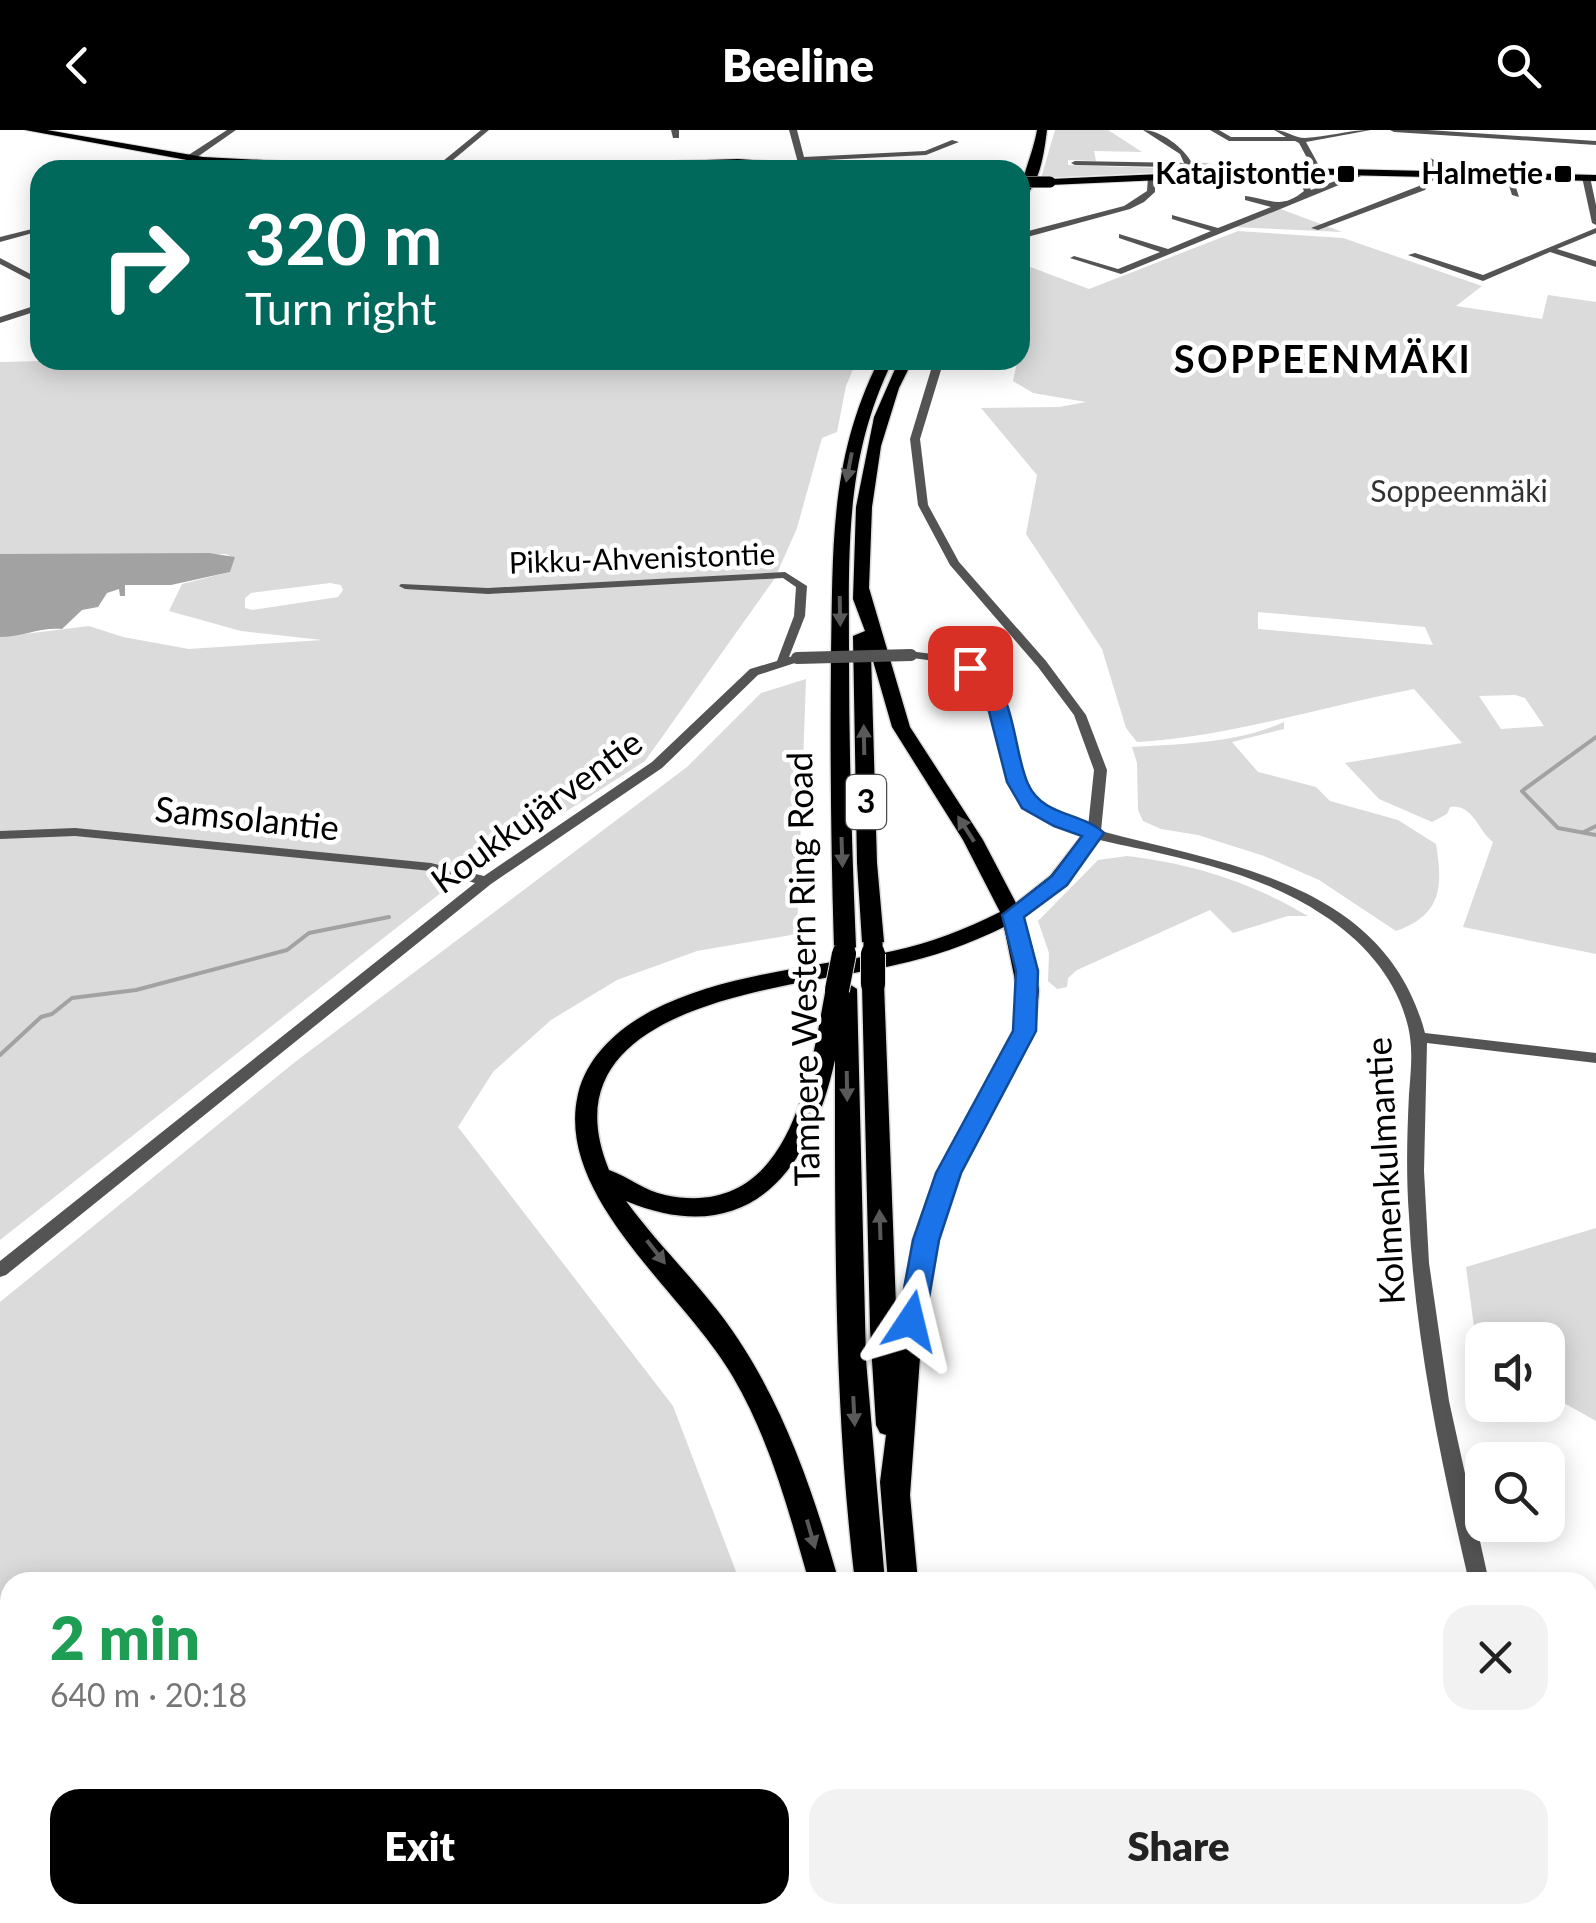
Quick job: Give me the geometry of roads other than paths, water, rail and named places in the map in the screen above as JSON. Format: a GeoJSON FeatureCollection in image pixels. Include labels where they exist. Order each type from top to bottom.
{"type":"FeatureCollection","features":[{"type":"Feature","properties":{"kind":"highway"},"geometry":{"type":"LineString","coordinates":[[1027,160],[1031,130]]}},
{"type":"Feature","properties":{"kind":"highway"},"geometry":{"type":"LineString","coordinates":[[1030,177],[1037,163],[1042,130]]}},
{"type":"Feature","properties":{"kind":"highway","name":"Tampere Western Ring Road"},"geometry":{"type":"LineString","coordinates":[[869,1572],[857,1482],[850,1330],[839,785],[841,526],[855,434],[881,370]]}},
{"type":"Feature","properties":{"kind":"highway","name":"Tampere Western Ring Road"},"geometry":{"type":"LineString","coordinates":[[902,370],[876,430],[865,484],[861,588],[883,1328],[902,1572]]}},
{"type":"Feature","properties":{"kind":"highway"},"geometry":{"type":"LineString","coordinates":[[861,588],[901,728],[973,840],[1012,915],[1027,971],[1028,1014],[1012,1060],[948,1173],[926,1240],[908,1344],[895,1498]]}},
{"type":"Feature","properties":{"kind":"highway"},"geometry":{"type":"LineString","coordinates":[[821,1572],[800,1496],[777,1439],[728,1345],[616,1203],[599,1174],[584,1126],[589,1087],[612,1052],[640,1027],[708,996],[898,957],[1012,915],[1059,880],[1094,833]]}},
{"type":"Feature","properties":{"kind":"highway"},"geometry":{"type":"LineString","coordinates":[[599,1174],[629,1193],[666,1206],[708,1206],[758,1188],[784,1166],[804,1127],[842,990]]}},
{"type":"Feature","properties":{"kind":"main road"},"geometry":{"type":"LineString","coordinates":[[30,130],[213,160]]}},
{"type":"Feature","properties":{"kind":"main road"},"geometry":{"type":"LineString","coordinates":[[1030,182],[1297,171],[1591,178]]}},
{"type":"Feature","properties":{"kind":"street"},"geometry":{"type":"LineString","coordinates":[[190,158],[232,130]]}},
{"type":"Feature","properties":{"kind":"street"},"geometry":{"type":"LineString","coordinates":[[448,160],[485,130]]}},
{"type":"Feature","properties":{"kind":"street"},"geometry":{"type":"LineString","coordinates":[[794,130],[803,160]]}},
{"type":"Feature","properties":{"kind":"street"},"geometry":{"type":"LineString","coordinates":[[1147,130],[1183,153],[1188,165]]}},
{"type":"Feature","properties":{"kind":"street"},"geometry":{"type":"LineString","coordinates":[[1214,130],[1229,139],[1297,140],[1367,130]]}},
{"type":"Feature","properties":{"kind":"street"},"geometry":{"type":"LineString","coordinates":[[1278,130],[1297,140],[1318,171]]}},
{"type":"Feature","properties":{"kind":"street"},"geometry":{"type":"LineString","coordinates":[[1394,130],[1596,143]]}},
{"type":"Feature","properties":{"kind":"street"},"geometry":{"type":"LineString","coordinates":[[855,160],[926,153],[955,142]]}},
{"type":"Feature","properties":{"kind":"street"},"geometry":{"type":"LineString","coordinates":[[1316,228],[1417,190],[1435,173],[1430,160]]}},
{"type":"Feature","properties":{"kind":"street"},"geometry":{"type":"LineString","coordinates":[[1075,163],[1227,167],[1243,173]]}},
{"type":"Feature","properties":{"kind":"street"},"geometry":{"type":"LineString","coordinates":[[1297,171],[1306,195]]}},
{"type":"Feature","properties":{"kind":"street"},"geometry":{"type":"LineString","coordinates":[[1508,175],[1516,195]]}},
{"type":"Feature","properties":{"kind":"street"},"geometry":{"type":"LineString","coordinates":[[1074,258],[1118,272],[1356,176]]}},
{"type":"Feature","properties":{"kind":"street"},"geometry":{"type":"LineString","coordinates":[[1591,178],[1596,222]]}},
{"type":"Feature","properties":{"kind":"street"},"geometry":{"type":"LineString","coordinates":[[1030,233],[1052,224],[1134,206],[1150,192],[1151,180]]}},
{"type":"Feature","properties":{"kind":"street"},"geometry":{"type":"LineString","coordinates":[[1248,198],[1278,207]]}},
{"type":"Feature","properties":{"kind":"street"},"geometry":{"type":"LineString","coordinates":[[1174,217],[1218,231]]}},
{"type":"Feature","properties":{"kind":"street"},"geometry":{"type":"LineString","coordinates":[[1412,255],[1482,278],[1596,230]]}},
{"type":"Feature","properties":{"kind":"street"},"geometry":{"type":"LineString","coordinates":[[0,240],[30,232]]}},
{"type":"Feature","properties":{"kind":"street"},"geometry":{"type":"LineString","coordinates":[[1122,236],[1169,252]]}},
{"type":"Feature","properties":{"kind":"street"},"geometry":{"type":"LineString","coordinates":[[1551,250],[1596,264]]}},
{"type":"Feature","properties":{"kind":"street"},"geometry":{"type":"LineString","coordinates":[[0,261],[30,277]]}},
{"type":"Feature","properties":{"kind":"street"},"geometry":{"type":"LineString","coordinates":[[0,320],[30,310]]}},
{"type":"Feature","properties":{"kind":"street"},"geometry":{"type":"LineString","coordinates":[[24,312],[30,315]]}},
{"type":"Feature","properties":{"kind":"street"},"geometry":{"type":"LineString","coordinates":[[935,370],[915,423],[912,448],[919,497],[958,571],[1061,688],[1087,729],[1102,769],[1104,791],[1094,833]]}},
{"type":"Feature","properties":{"kind":"street","name":"Pikku-Ahvenistontie"},"geometry":{"type":"LineString","coordinates":[[405,586],[488,591],[785,575],[801,586],[803,605],[790,659]]}},
{"type":"Feature","properties":{"kind":"street","name":"Koukkujärventie"},"geometry":{"type":"LineString","coordinates":[[0,1270],[486,881],[658,765],[744,680],[790,659],[911,655],[948,658],[984,678],[997,701],[1022,794],[1046,814],[1094,833]]}},
{"type":"Feature","properties":{"kind":"street","name":"Samsolantie"},"geometry":{"type":"LineString","coordinates":[[0,835],[75,832],[431,867],[486,881]]}},
{"type":"Feature","properties":{"kind":"street","name":"Kolmenkulmantie"},"geometry":{"type":"LineString","coordinates":[[1094,833],[1247,871],[1326,910],[1362,938],[1402,989],[1419,1037],[1418,1239],[1432,1352],[1477,1572]]}},
{"type":"Feature","properties":{"kind":"street"},"geometry":{"type":"LineString","coordinates":[[1419,1037],[1596,1058]]}},
{"type":"Feature","properties":{"kind":"waterway"},"geometry":{"type":"LineString","coordinates":[[1596,737],[1522,791],[1558,828],[1596,835]]}},
{"type":"Feature","properties":{"kind":"waterway"},"geometry":{"type":"LineString","coordinates":[[1584,832],[1596,826]]}},
{"type":"Feature","properties":{"kind":"waterway"},"geometry":{"type":"LineString","coordinates":[[0,1055],[41,1017],[52,1014],[72,998],[136,990],[287,950],[309,933],[389,917]]}},
{"type":"Feature","properties":{"kind":"place","name":"Katajistontie"},"geometry":{"type":"Point","coordinates":[1346,174]}},
{"type":"Feature","properties":{"kind":"place","name":"Halmetie"},"geometry":{"type":"Point","coordinates":[1563,174]}},
{"type":"Feature","properties":{"kind":"district","name":"SOPPEENMÄKI"},"geometry":{"type":"Point","coordinates":[1323,360]}},
{"type":"Feature","properties":{"kind":"park label","name":"Soppeenmäki"},"geometry":{"type":"Point","coordinates":[1459,492]}}]}
